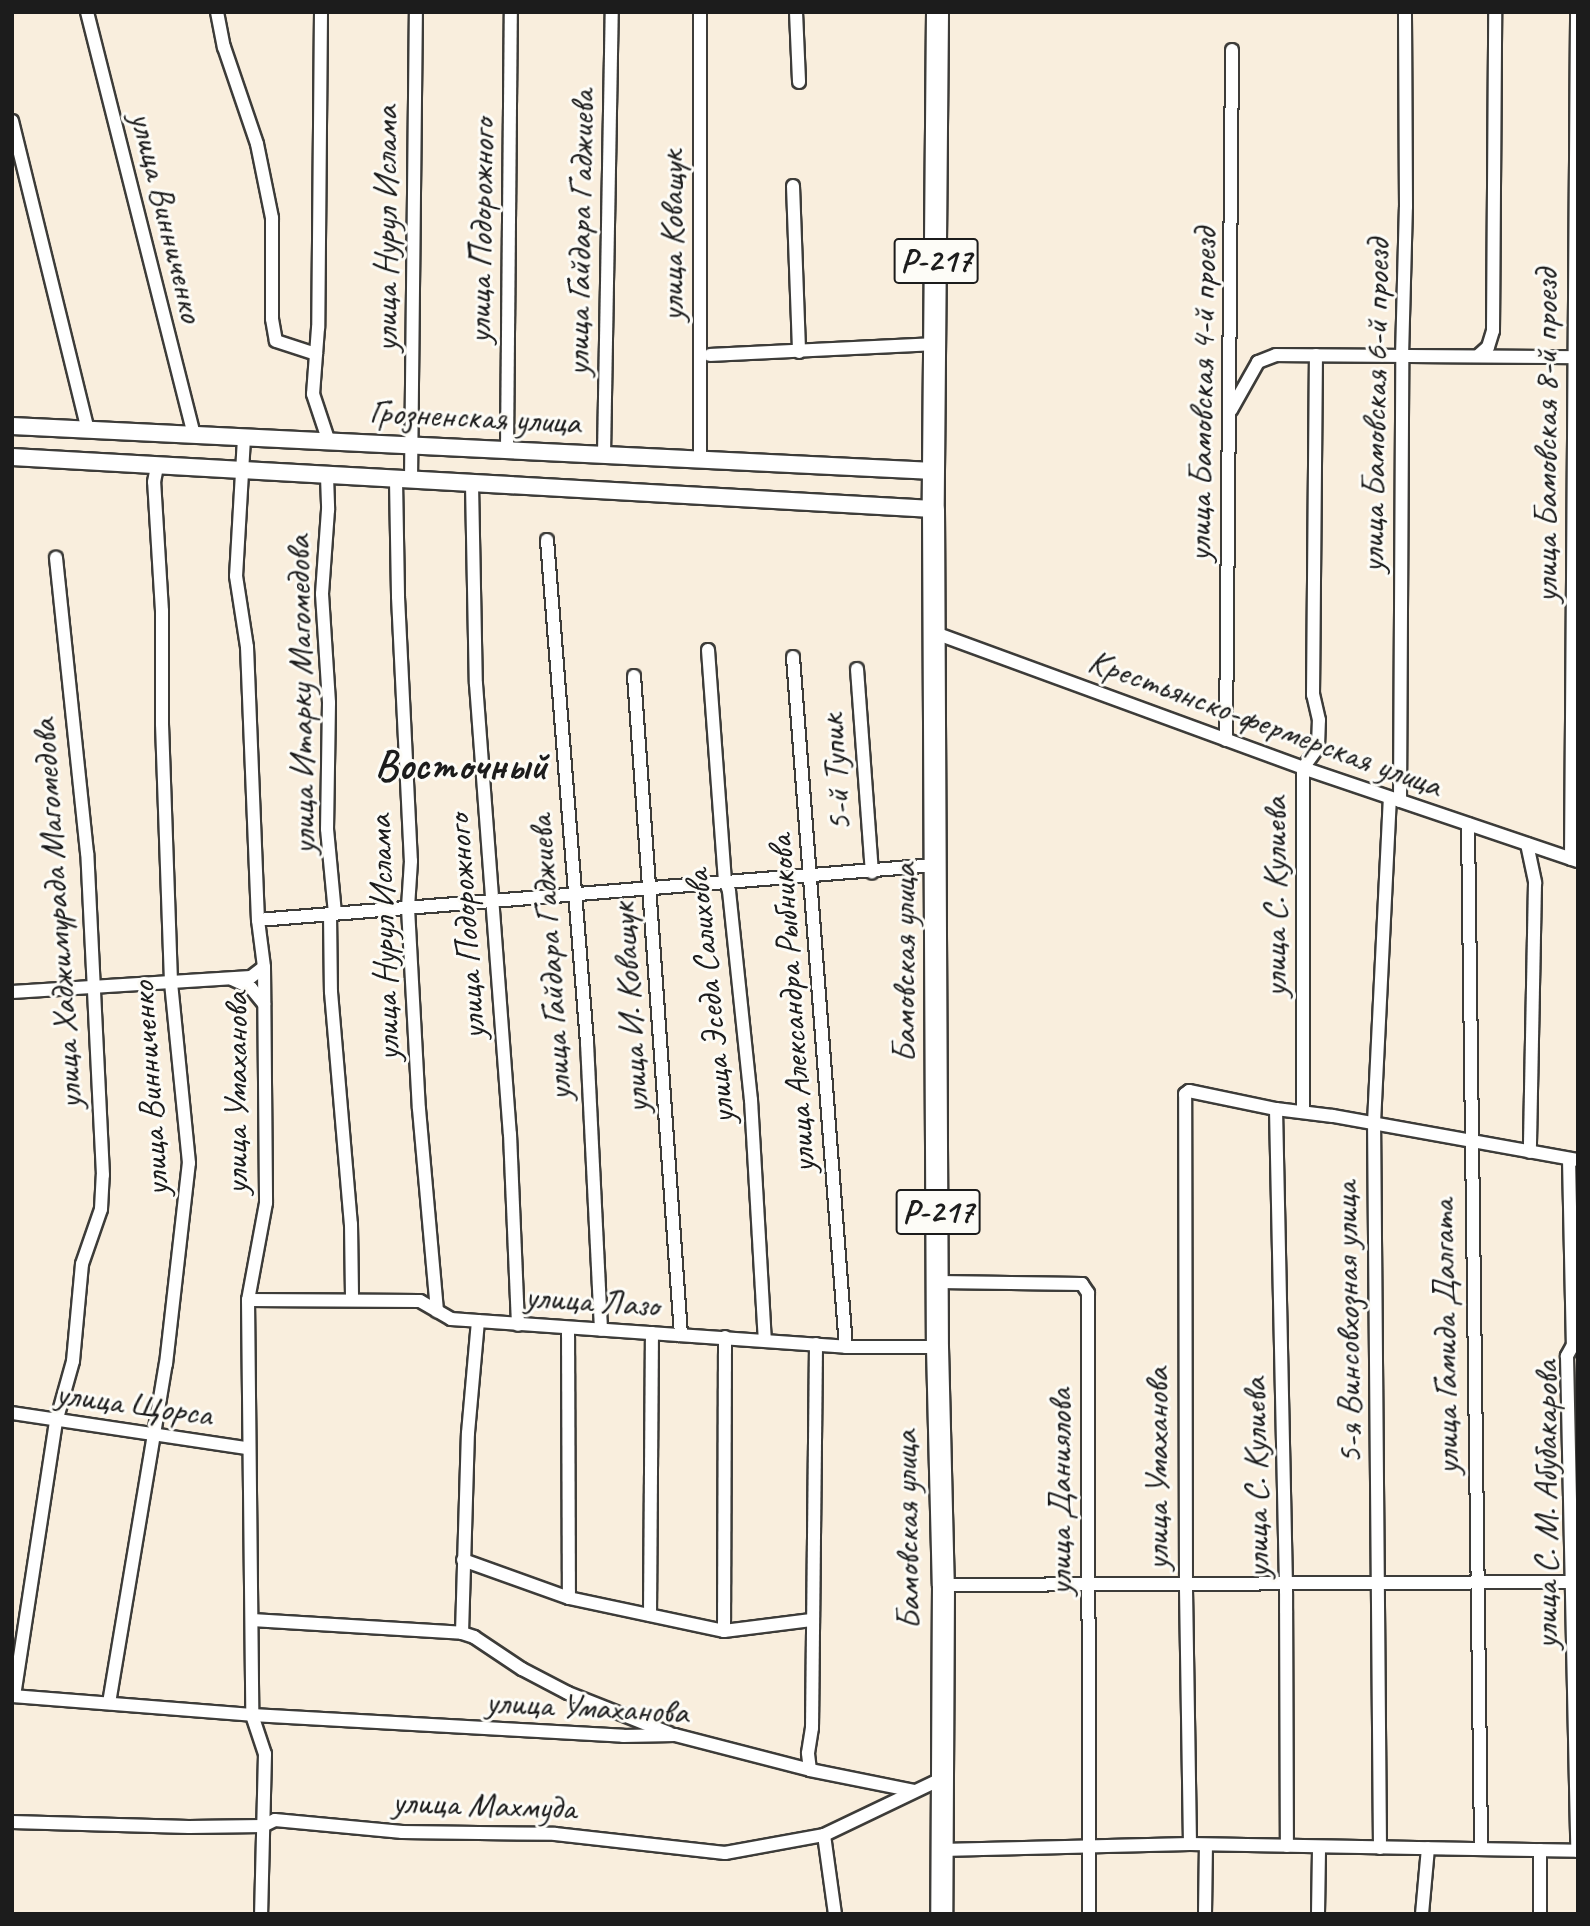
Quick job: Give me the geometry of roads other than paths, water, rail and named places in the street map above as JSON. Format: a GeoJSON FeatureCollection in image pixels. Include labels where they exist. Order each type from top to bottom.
{"type":"FeatureCollection","features":[{"type":"Feature","properties":{"kind":"highway","name":"Бамовская улица"},"geometry":{"type":"LineString","coordinates":[[937,12],[933,509],[939,1282],[937,1346],[943,1585],[941,1914]]}},
{"type":"Feature","properties":{"kind":"street","name":"улица Винниченко"},"geometry":{"type":"LineString","coordinates":[[87,12],[194,435]]}},
{"type":"Feature","properties":{"kind":"street"},"geometry":{"type":"LineString","coordinates":[[217,12],[224,47],[257,144],[272,218],[272,319],[276,341],[316,354]]}},
{"type":"Feature","properties":{"kind":"street"},"geometry":{"type":"LineString","coordinates":[[321,12],[316,354],[313,394],[329,442]]}},
{"type":"Feature","properties":{"kind":"street","name":"улица Нурул Ислама"},"geometry":{"type":"LineString","coordinates":[[416,12],[413,446],[404,480],[398,597],[411,861],[408,908],[419,1109],[438,1311]]}},
{"type":"Feature","properties":{"kind":"street","name":"улица Подорожного"},"geometry":{"type":"LineString","coordinates":[[507,450],[512,12]]}},
{"type":"Feature","properties":{"kind":"street","name":"улица Гайдара Гаджиева"},"geometry":{"type":"LineString","coordinates":[[604,455],[612,12]]}},
{"type":"Feature","properties":{"kind":"street","name":"улица Коващук"},"geometry":{"type":"LineString","coordinates":[[700,12],[700,460]]}},
{"type":"Feature","properties":{"kind":"street"},"geometry":{"type":"LineString","coordinates":[[796,12],[799,82]]}},
{"type":"Feature","properties":{"kind":"street","name":"улица Бамовская 6-й проезд"},"geometry":{"type":"LineString","coordinates":[[1395,799],[1406,207],[1405,12]]}},
{"type":"Feature","properties":{"kind":"street"},"geometry":{"type":"LineString","coordinates":[[1479,355],[1488,347],[1493,331],[1494,12]]}},
{"type":"Feature","properties":{"kind":"street","name":"улица Бамовская 8-й проезд"},"geometry":{"type":"LineString","coordinates":[[1575,860],[1577,12]]}},
{"type":"Feature","properties":{"kind":"street","name":"улица Бамовская 4-й проезд"},"geometry":{"type":"LineString","coordinates":[[1226,740],[1231,410],[1232,50]]}},
{"type":"Feature","properties":{"kind":"street"},"geometry":{"type":"LineString","coordinates":[[12,121],[88,430]]}},
{"type":"Feature","properties":{"kind":"street"},"geometry":{"type":"LineString","coordinates":[[793,186],[799,352]]}},
{"type":"Feature","properties":{"kind":"street"},"geometry":{"type":"LineString","coordinates":[[710,355],[936,344]]}},
{"type":"Feature","properties":{"kind":"street"},"geometry":{"type":"LineString","coordinates":[[1303,768],[1318,747],[1319,720],[1312,695],[1316,355]]}},
{"type":"Feature","properties":{"kind":"street"},"geometry":{"type":"LineString","coordinates":[[1231,410],[1253,369],[1265,357],[1576,357]]}},
{"type":"Feature","properties":{"kind":"street","name":"Грозненская улица"},"geometry":{"type":"LineString","coordinates":[[12,426],[934,471]]}},
{"type":"Feature","properties":{"kind":"street","name":"улица Умаханова"},"geometry":{"type":"LineString","coordinates":[[244,438],[236,576],[247,647],[258,920],[264,967],[266,1203],[248,1300],[247,1448],[252,1716],[265,1754],[261,1914]]}},
{"type":"Feature","properties":{"kind":"street","name":"Грозненская улица"},"geometry":{"type":"LineString","coordinates":[[12,457],[933,509]]}},
{"type":"Feature","properties":{"kind":"street","name":"улица Винниченко"},"geometry":{"type":"LineString","coordinates":[[109,1703],[154,1435],[181,1246],[189,1163],[171,982],[162,724],[162,611],[154,482],[157,466]]}},
{"type":"Feature","properties":{"kind":"street","name":"улица Итарку Магомедова"},"geometry":{"type":"LineString","coordinates":[[327,476],[328,510],[321,594],[329,703],[327,830],[332,914],[331,992],[351,1224],[352,1300]]}},
{"type":"Feature","properties":{"kind":"street","name":"улица Подорожного"},"geometry":{"type":"LineString","coordinates":[[472,484],[476,684],[494,901],[493,943],[510,1134],[518,1325]]}},
{"type":"Feature","properties":{"kind":"street","name":"улица Гайдара Гаджиева"},"geometry":{"type":"LineString","coordinates":[[547,540],[573,895],[587,1043],[601,1330]]}},
{"type":"Feature","properties":{"kind":"street","name":"улица Хаджимурада Магомедова"},"geometry":{"type":"LineString","coordinates":[[13,1696],[56,1422],[73,1360],[82,1264],[101,1209],[103,1175],[87,853],[56,558]]}},
{"type":"Feature","properties":{"kind":"street","name":"Крестьянско-фермерская улица"},"geometry":{"type":"LineString","coordinates":[[935,633],[1303,768],[1575,860]]}},
{"type":"Feature","properties":{"kind":"street","name":"улица Эседа Салихова"},"geometry":{"type":"LineString","coordinates":[[708,650],[725,880],[729,891],[751,1100],[765,1340]]}},
{"type":"Feature","properties":{"kind":"street","name":"улица Александра Рыбникова"},"geometry":{"type":"LineString","coordinates":[[793,657],[846,1347]]}},
{"type":"Feature","properties":{"kind":"street","name":"5-й Тупик"},"geometry":{"type":"LineString","coordinates":[[857,669],[872,872]]}},
{"type":"Feature","properties":{"kind":"street","name":"улица И. Коващук"},"geometry":{"type":"LineString","coordinates":[[634,677],[681,1335]]}},
{"type":"Feature","properties":{"kind":"street","name":"улица С. Кулиева"},"geometry":{"type":"LineString","coordinates":[[1303,768],[1303,1111]]}},
{"type":"Feature","properties":{"kind":"street","name":"5-я Винсовхозная улица"},"geometry":{"type":"LineString","coordinates":[[1380,1848],[1374,1123],[1395,799]]}},
{"type":"Feature","properties":{"kind":"street","name":"улица Гамида Далгата"},"geometry":{"type":"LineString","coordinates":[[1468,824],[1475,1583],[1481,1849]]}},
{"type":"Feature","properties":{"kind":"street"},"geometry":{"type":"LineString","coordinates":[[1527,844],[1535,883],[1530,1152]]}},
{"type":"Feature","properties":{"kind":"street"},"geometry":{"type":"LineString","coordinates":[[258,920],[725,880],[872,872],[936,865]]}},
{"type":"Feature","properties":{"kind":"street"},"geometry":{"type":"LineString","coordinates":[[12,992],[232,979],[251,977],[264,967]]}},
{"type":"Feature","properties":{"kind":"street"},"geometry":{"type":"LineString","coordinates":[[232,979],[251,988],[264,1005]]}},
{"type":"Feature","properties":{"kind":"street","name":"улица Умаханова"},"geometry":{"type":"LineString","coordinates":[[1190,1844],[1186,1584],[1185,1094],[1189,1091],[1276,1109]]}},
{"type":"Feature","properties":{"kind":"street"},"geometry":{"type":"LineString","coordinates":[[1276,1109],[1303,1111],[1573,1159]]}},
{"type":"Feature","properties":{"kind":"street","name":"улица С. Кулиева"},"geometry":{"type":"LineString","coordinates":[[1276,1109],[1286,1583],[1287,1846]]}},
{"type":"Feature","properties":{"kind":"street","name":"улица С. М. Абубакарова"},"geometry":{"type":"LineString","coordinates":[[1573,1159],[1573,1345],[1567,1356],[1576,1582],[1577,1851]]}},
{"type":"Feature","properties":{"kind":"street","name":"улица Даниялова"},"geometry":{"type":"LineString","coordinates":[[939,1282],[1082,1284],[1088,1293],[1089,1914]]}},
{"type":"Feature","properties":{"kind":"street","name":"улица Лазо"},"geometry":{"type":"LineString","coordinates":[[248,1300],[420,1301],[451,1319],[518,1325],[846,1347],[937,1346]]}},
{"type":"Feature","properties":{"kind":"street"},"geometry":{"type":"LineString","coordinates":[[462,1633],[468,1433],[478,1321]]}},
{"type":"Feature","properties":{"kind":"street"},"geometry":{"type":"LineString","coordinates":[[568,1328],[569,1598]]}},
{"type":"Feature","properties":{"kind":"street"},"geometry":{"type":"LineString","coordinates":[[650,1615],[652,1333]]}},
{"type":"Feature","properties":{"kind":"street"},"geometry":{"type":"LineString","coordinates":[[724,1631],[725,1337]]}},
{"type":"Feature","properties":{"kind":"street"},"geometry":{"type":"LineString","coordinates":[[810,1770],[816,1344]]}},
{"type":"Feature","properties":{"kind":"street","name":"улица Щорса"},"geometry":{"type":"LineString","coordinates":[[12,1413],[56,1422],[247,1448]]}},
{"type":"Feature","properties":{"kind":"street"},"geometry":{"type":"LineString","coordinates":[[463,1560],[569,1598],[724,1631],[811,1620]]}},
{"type":"Feature","properties":{"kind":"street"},"geometry":{"type":"LineString","coordinates":[[943,1585],[1576,1582]]}},
{"type":"Feature","properties":{"kind":"street"},"geometry":{"type":"LineString","coordinates":[[252,1620],[462,1633],[474,1637],[522,1669],[569,1693],[675,1735]]}},
{"type":"Feature","properties":{"kind":"street","name":"улица Умаханова"},"geometry":{"type":"LineString","coordinates":[[13,1696],[252,1716],[623,1736],[675,1735],[810,1770],[914,1791]]}},
{"type":"Feature","properties":{"kind":"street","name":"улица Махмуда"},"geometry":{"type":"LineString","coordinates":[[12,1822],[263,1826],[275,1820],[402,1832],[555,1833],[725,1853],[824,1835],[942,1779]]}},
{"type":"Feature","properties":{"kind":"street"},"geometry":{"type":"LineString","coordinates":[[824,1835],[835,1914]]}},
{"type":"Feature","properties":{"kind":"street"},"geometry":{"type":"LineString","coordinates":[[941,1850],[1190,1844],[1577,1851]]}},
{"type":"Feature","properties":{"kind":"street"},"geometry":{"type":"LineString","coordinates":[[1205,1914],[1206,1845]]}},
{"type":"Feature","properties":{"kind":"street"},"geometry":{"type":"LineString","coordinates":[[1318,1914],[1319,1847]]}},
{"type":"Feature","properties":{"kind":"street"},"geometry":{"type":"LineString","coordinates":[[1422,1914],[1428,1848]]}},
{"type":"Feature","properties":{"kind":"street"},"geometry":{"type":"LineString","coordinates":[[1540,1850],[1540,1914]]}},
{"type":"Feature","properties":{"kind":"district","name":"Восточный"},"geometry":{"type":"Point","coordinates":[461,766]}}]}
